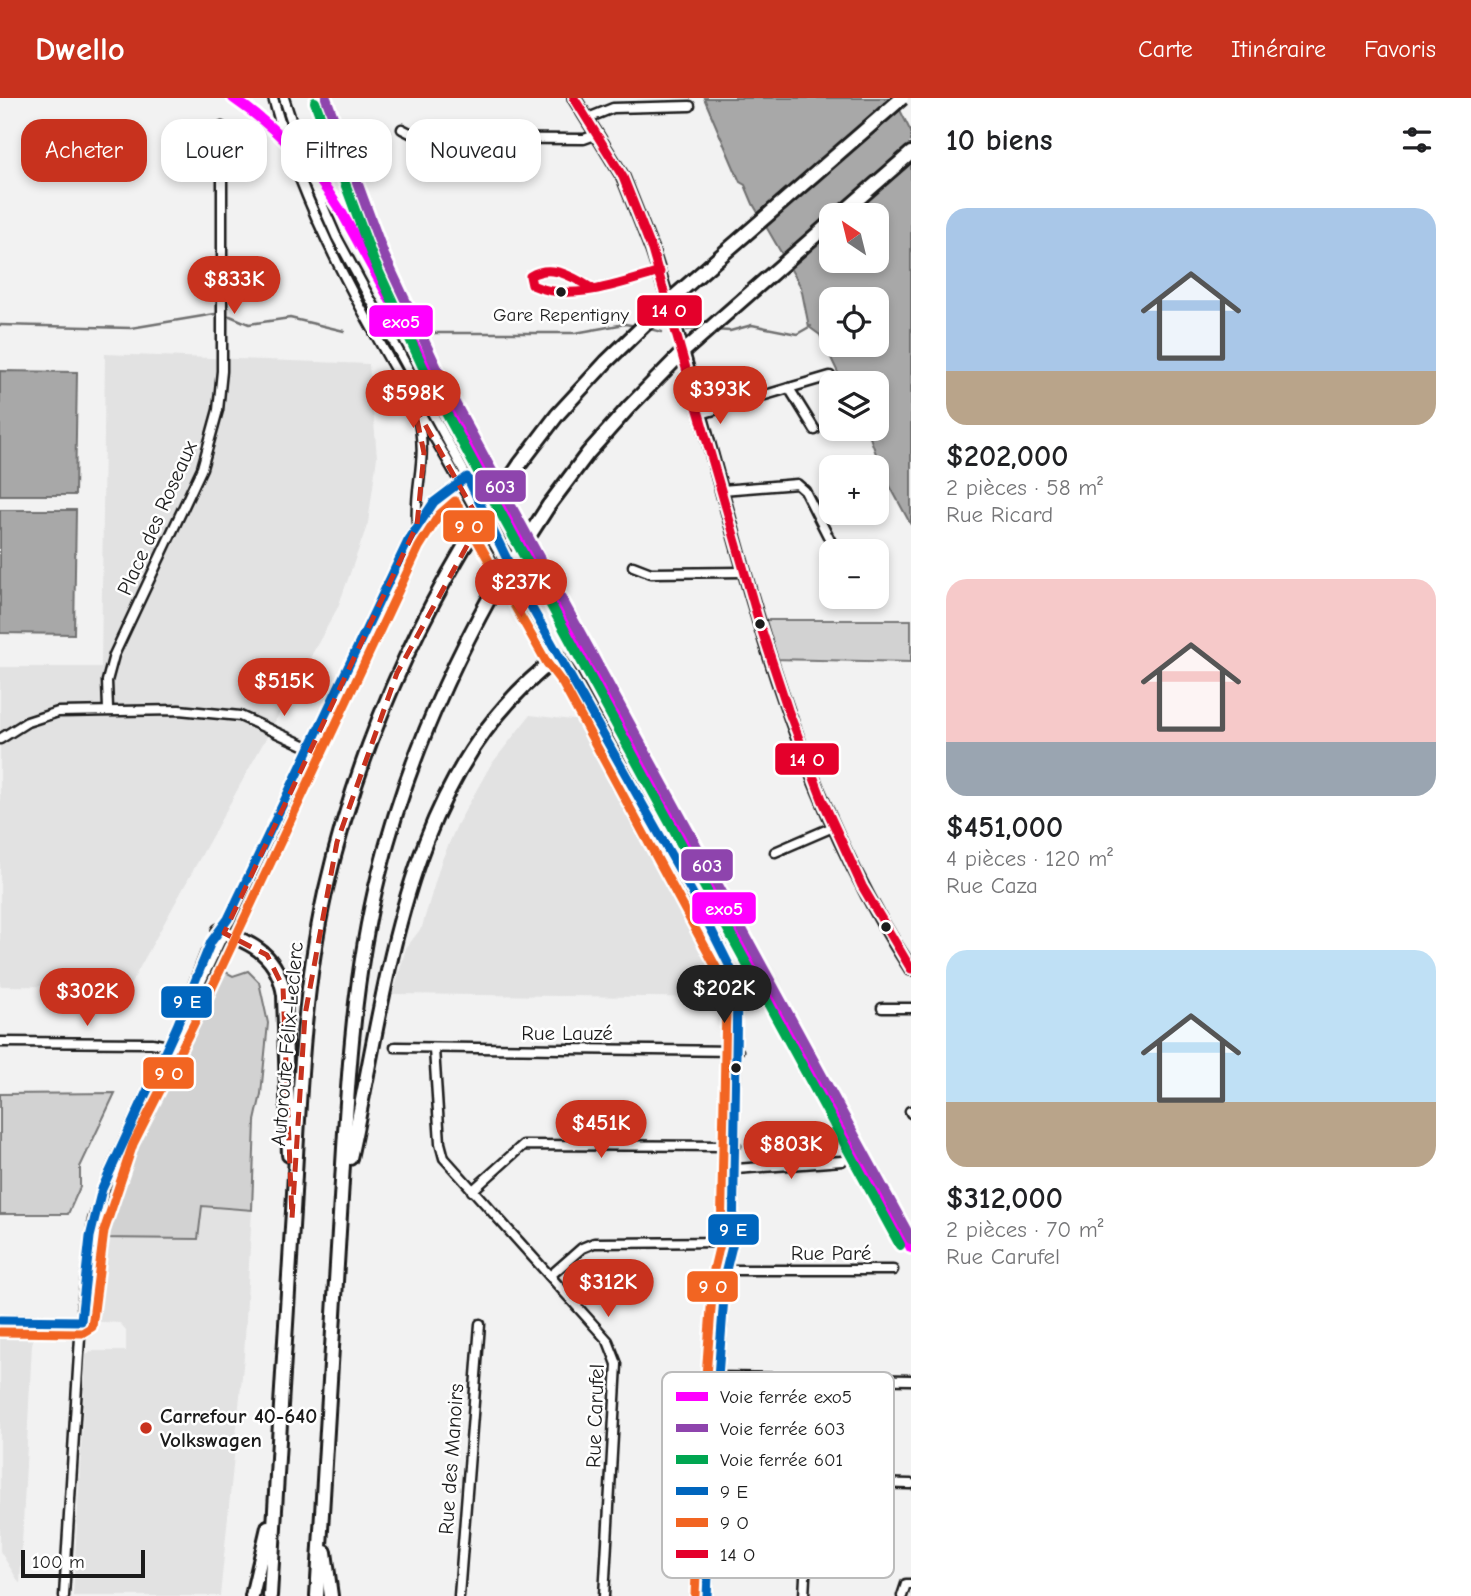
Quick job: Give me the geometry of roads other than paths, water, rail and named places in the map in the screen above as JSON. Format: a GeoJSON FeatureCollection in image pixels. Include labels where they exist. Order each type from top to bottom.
{"type":"FeatureCollection","features":[{"type":"Feature","properties":{"kind":"highway","name":"Autoroute Félix-Leclerc"},"geometry":{"type":"LineString","coordinates":[[270,1596],[307,1002],[320,920],[337,842],[359,770],[387,696],[421,624],[464,547],[520,464],[558,414],[667,302],[902,98]]}},
{"type":"Feature","properties":{"kind":"highway"},"geometry":{"type":"LineString","coordinates":[[854,203],[911,153]]}},
{"type":"Feature","properties":{"kind":"highway"},"geometry":{"type":"LineString","coordinates":[[317,1596],[356,990],[379,873],[408,776],[426,728],[491,595],[549,505],[588,453],[689,346],[819,232]]}},
{"type":"Feature","properties":{"kind":"highway"},"geometry":{"type":"LineString","coordinates":[[341,1196],[398,932],[422,848],[448,791],[478,743],[515,696],[558,657]]}},
{"type":"Feature","properties":{"kind":"highway"},"geometry":{"type":"LineString","coordinates":[[221,932],[267,955],[277,969],[283,987],[292,1218]]}},
{"type":"Feature","properties":{"kind":"highway"},"geometry":{"type":"LineString","coordinates":[[252,1596],[276,1496]]}},
{"type":"Feature","properties":{"kind":"highway"},"geometry":{"type":"LineString","coordinates":[[321,1524],[331,1596]]}},
{"type":"Feature","properties":{"kind":"main road"},"geometry":{"type":"LineString","coordinates":[[573,98],[625,181],[652,250],[792,730],[872,907],[911,969]]}},
{"type":"Feature","properties":{"kind":"street"},"geometry":{"type":"LineString","coordinates":[[273,98],[295,168],[318,224],[414,405],[463,480]]}},
{"type":"Feature","properties":{"kind":"street"},"geometry":{"type":"LineString","coordinates":[[284,98],[306,166],[336,236],[524,594],[558,657],[573,677],[733,973],[737,998],[738,1051],[736,1169],[733,1242],[726,1270],[718,1372]]}},
{"type":"Feature","properties":{"kind":"street"},"geometry":{"type":"LineString","coordinates":[[588,118],[613,108],[690,106]]}},
{"type":"Feature","properties":{"kind":"street"},"geometry":{"type":"LineString","coordinates":[[402,129],[420,138],[584,139],[598,134]]}},
{"type":"Feature","properties":{"kind":"street","name":"Place des Roseaux"},"geometry":{"type":"LineString","coordinates":[[108,709],[107,681],[114,655],[201,468],[212,437],[220,398],[221,182]]}},
{"type":"Feature","properties":{"kind":"street"},"geometry":{"type":"LineString","coordinates":[[701,414],[819,379]]}},
{"type":"Feature","properties":{"kind":"street"},"geometry":{"type":"LineString","coordinates":[[789,388],[815,430]]}},
{"type":"Feature","properties":{"kind":"street"},"geometry":{"type":"LineString","coordinates":[[414,405],[424,453],[415,501],[417,525]]}},
{"type":"Feature","properties":{"kind":"street"},"geometry":{"type":"LineString","coordinates":[[64,1596],[87,1250],[97,1207],[114,1161],[177,1026],[206,952],[228,919],[308,747],[417,525],[434,502],[463,480]]}},
{"type":"Feature","properties":{"kind":"street"},"geometry":{"type":"LineString","coordinates":[[722,490],[797,484],[805,491],[829,539]]}},
{"type":"Feature","properties":{"kind":"street"},"geometry":{"type":"LineString","coordinates":[[633,566],[651,573],[744,572]]}},
{"type":"Feature","properties":{"kind":"street"},"geometry":{"type":"LineString","coordinates":[[0,738],[48,714],[108,709],[232,713],[262,723],[308,747]]}},
{"type":"Feature","properties":{"kind":"street"},"geometry":{"type":"LineString","coordinates":[[775,852],[834,827]]}},
{"type":"Feature","properties":{"kind":"street"},"geometry":{"type":"LineString","coordinates":[[882,1008],[911,1008]]}},
{"type":"Feature","properties":{"kind":"street"},"geometry":{"type":"LineString","coordinates":[[0,1042],[155,1043],[168,1046]]}},
{"type":"Feature","properties":{"kind":"street","name":"Rue Lauzé"},"geometry":{"type":"LineString","coordinates":[[396,1047],[738,1051]]}},
{"type":"Feature","properties":{"kind":"street","name":"Rue Carufel"},"geometry":{"type":"LineString","coordinates":[[434,1049],[440,1143],[444,1158],[608,1341],[617,1364],[604,1596]]}},
{"type":"Feature","properties":{"kind":"street"},"geometry":{"type":"LineString","coordinates":[[472,1191],[523,1145],[736,1146]]}},
{"type":"Feature","properties":{"kind":"street"},"geometry":{"type":"LineString","coordinates":[[736,1169],[842,1161]]}},
{"type":"Feature","properties":{"kind":"street"},"geometry":{"type":"LineString","coordinates":[[550,1276],[582,1248],[594,1242],[733,1242]]}},
{"type":"Feature","properties":{"kind":"street","name":"Rue Paré"},"geometry":{"type":"LineString","coordinates":[[726,1270],[893,1270]]}},
{"type":"Feature","properties":{"kind":"street"},"geometry":{"type":"LineString","coordinates":[[0,1320],[81,1321]]}},
{"type":"Feature","properties":{"kind":"street","name":"Rue des Manoirs"},"geometry":{"type":"LineString","coordinates":[[459,1596],[480,1324]]}},
{"type":"Feature","properties":{"kind":"street"},"geometry":{"type":"LineString","coordinates":[[707,1596],[708,1578]]}},
{"type":"Feature","properties":{"kind":"street"},"geometry":{"type":"LineString","coordinates":[[804,1596],[805,1578]]}},
{"type":"Feature","properties":{"kind":"street"},"geometry":{"type":"LineString","coordinates":[[902,1596],[906,1584],[911,1584]]}},
{"type":"Feature","properties":{"kind":"waterway"},"geometry":{"type":"LineString","coordinates":[[0,325],[131,328],[215,314],[230,316],[249,324],[290,318],[344,331]]}},
{"type":"Feature","properties":{"kind":"waterway"},"geometry":{"type":"LineString","coordinates":[[424,333],[575,333],[625,324],[636,326]]}},
{"type":"Feature","properties":{"kind":"waterway"},"geometry":{"type":"LineString","coordinates":[[714,330],[730,331],[752,325],[797,334],[811,326]]}},
{"type":"Feature","properties":{"kind":"waterway"},"geometry":{"type":"LineString","coordinates":[[646,328],[662,332]]}},
{"type":"Feature","properties":{"kind":"waterway"},"geometry":{"type":"LineString","coordinates":[[687,330],[704,328]]}},
{"type":"Feature","properties":{"kind":"rail line","name":"exo5"},"geometry":{"type":"LineString","coordinates":[[233,98],[265,122],[294,149],[342,213],[911,1248]]}},
{"type":"Feature","properties":{"kind":"rail line","name":"603"},"geometry":{"type":"LineString","coordinates":[[326,98],[384,255],[444,383],[911,1239]]}},
{"type":"Feature","properties":{"kind":"rail line","name":"601"},"geometry":{"type":"LineString","coordinates":[[315,102],[373,259],[433,389],[900,1245]]}},
{"type":"Feature","properties":{"kind":"place","name":"Gare Repentigny"},"geometry":{"type":"Point","coordinates":[561,292]}},
{"type":"Feature","properties":{"kind":"place","name":"Carrefour 40-640 Volkswagen"},"geometry":{"type":"Point","coordinates":[146,1428]}}]}
